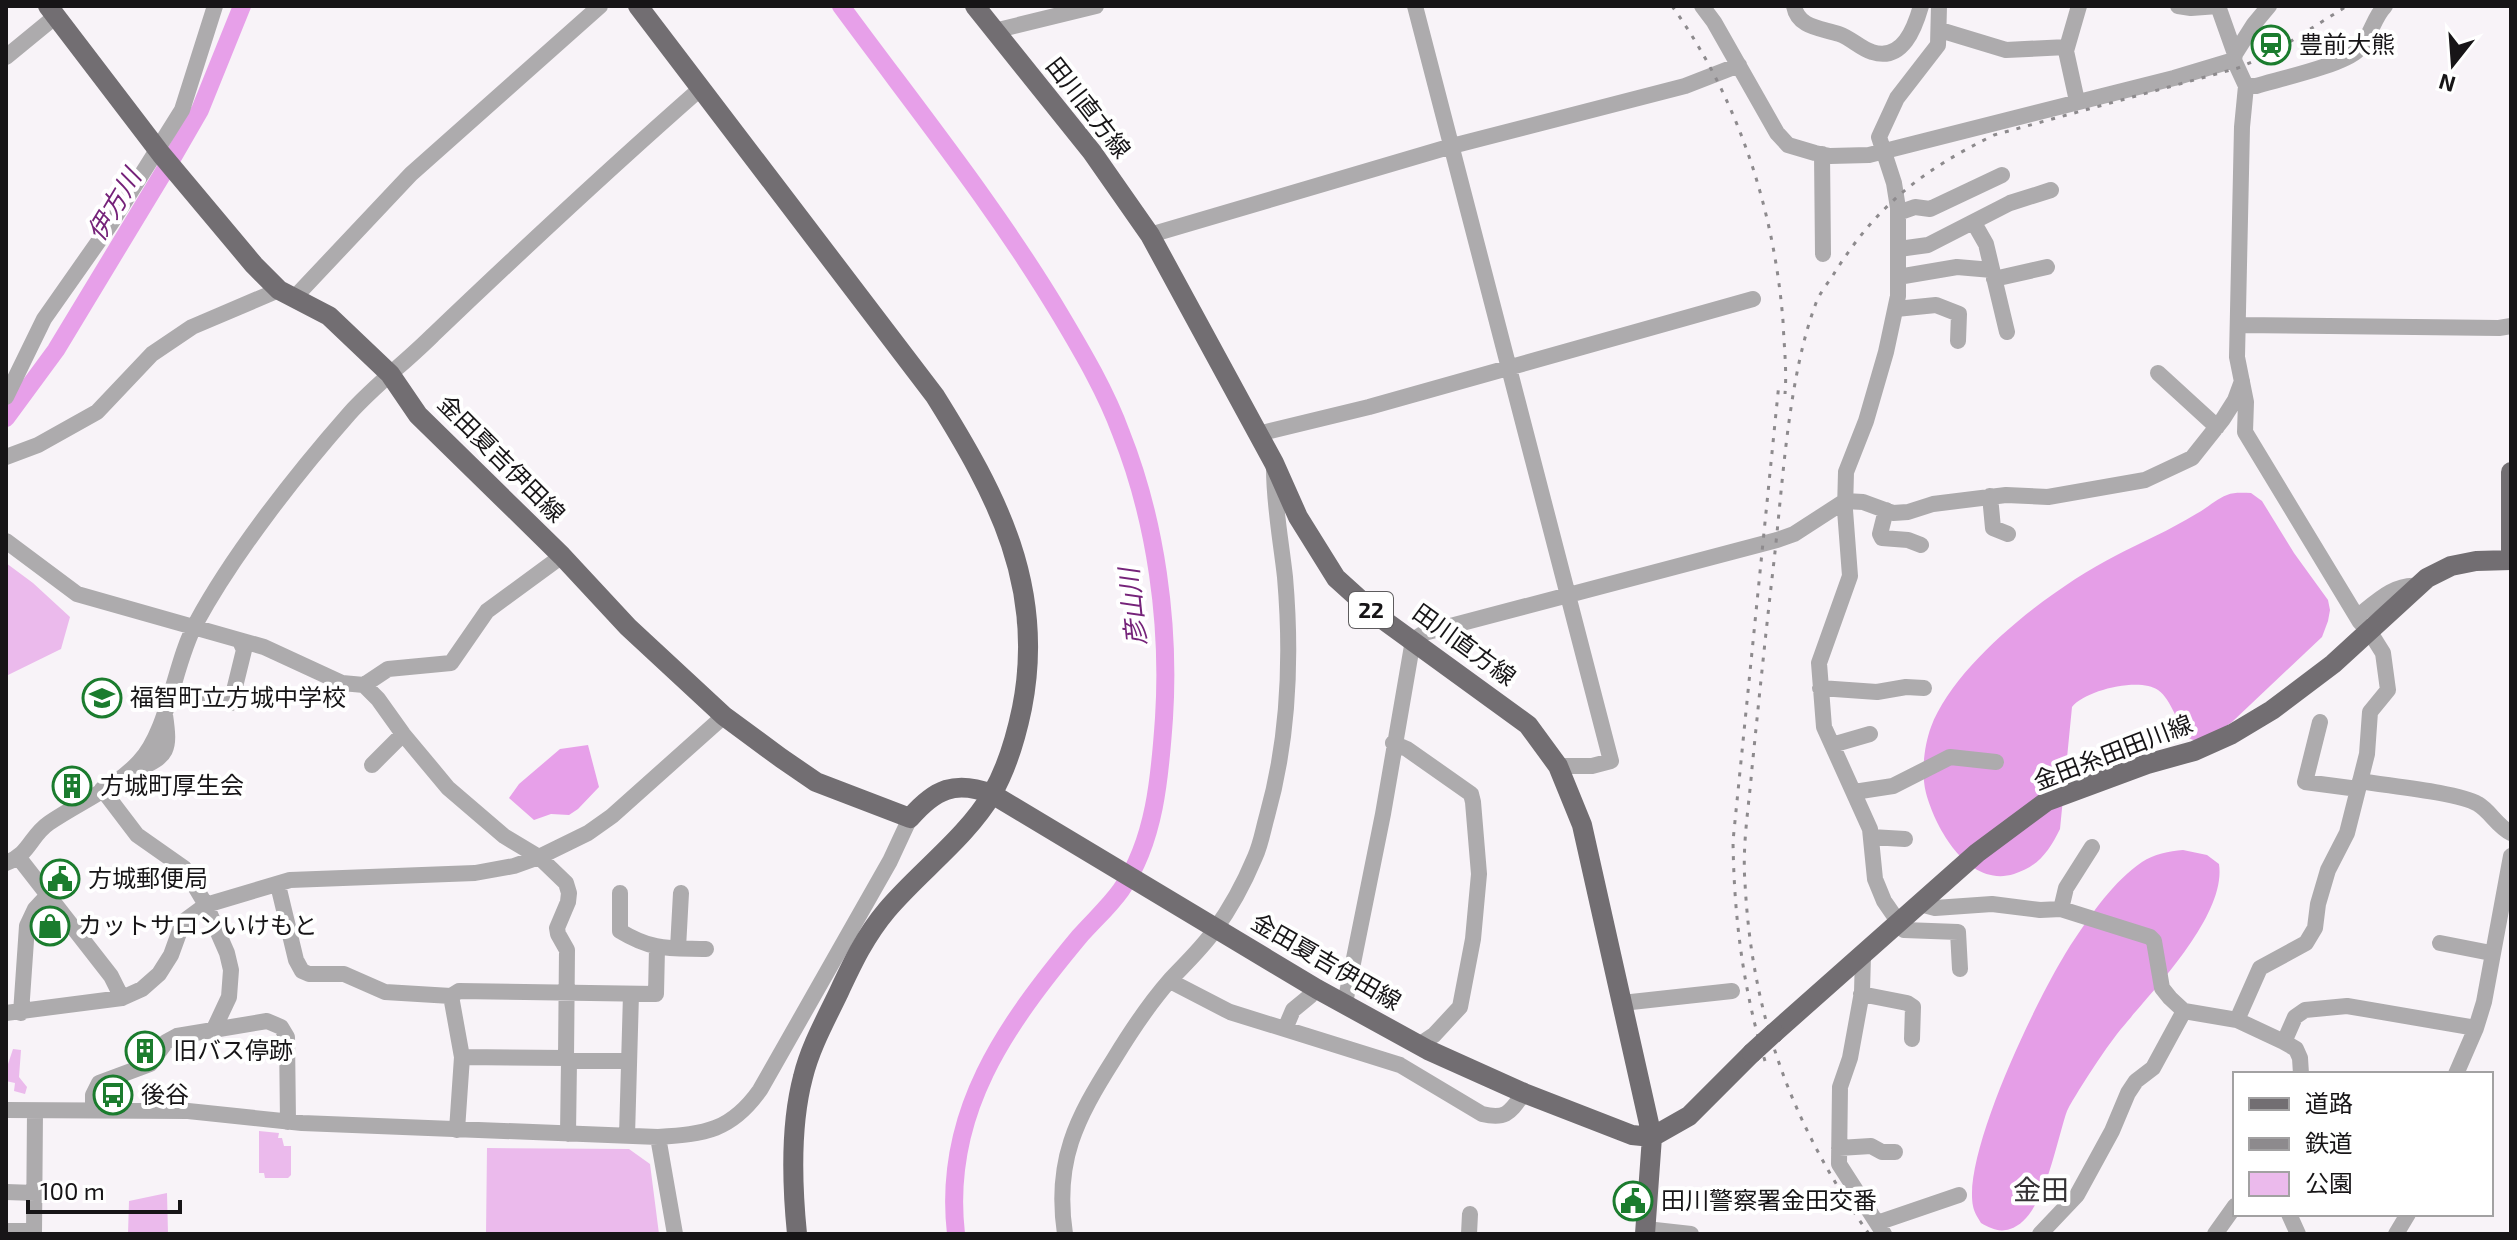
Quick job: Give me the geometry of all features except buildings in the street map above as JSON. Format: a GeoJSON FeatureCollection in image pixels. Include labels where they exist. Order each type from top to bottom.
{"type":"FeatureCollection","features":[{"type":"Feature","properties":{"kind":"main road"},"geometry":{"type":"LineString","coordinates":[[638,6],[935,396],[976,462],[1006,527],[1024,591],[1029,652],[1025,693],[998,797],[974,818],[874,926],[859,948],[811,1051],[802,1079],[795,1145],[797,1234]]}},
{"type":"Feature","properties":{"kind":"main road","name":"田川直方線"},"geometry":{"type":"LineString","coordinates":[[975,6],[1092,152],[1150,235],[1274,463],[1298,517],[1336,578],[1378,616],[1528,725],[1558,766],[1582,825],[1652,1137],[1645,1232]]}},
{"type":"Feature","properties":{"kind":"main road","name":"金田夏吉伊田線"},"geometry":{"type":"LineString","coordinates":[[52,11],[164,158],[254,265],[287,294],[329,316],[390,374],[418,415],[562,556],[628,627],[724,716],[816,782],[910,818],[923,803],[939,792],[957,787],[975,787],[998,797],[1315,987],[1419,1045],[1524,1093],[1632,1135],[1652,1137]]}},
{"type":"Feature","properties":{"kind":"main road"},"geometry":{"type":"LineString","coordinates":[[2511,472],[2511,554]]}},
{"type":"Feature","properties":{"kind":"main road","name":"金田糸田田川線"},"geometry":{"type":"LineString","coordinates":[[1652,1137],[1689,1116],[1752,1053],[1977,853],[2047,801],[2147,764],[2194,751],[2232,734],[2272,710],[2333,664],[2427,578],[2451,566],[2476,561],[2511,560]]}},
{"type":"Feature","properties":{"kind":"street"},"geometry":{"type":"LineString","coordinates":[[6,397],[44,319],[164,158],[191,86],[215,6]]}},
{"type":"Feature","properties":{"kind":"street"},"geometry":{"type":"LineString","coordinates":[[6,457],[38,445],[97,412],[152,354],[192,327],[287,294],[411,174],[600,6]]}},
{"type":"Feature","properties":{"kind":"street"},"geometry":{"type":"LineString","coordinates":[[994,31],[1096,6]]}},
{"type":"Feature","properties":{"kind":"street"},"geometry":{"type":"LineString","coordinates":[[1415,6],[1611,761],[1592,766],[1558,766]]}},
{"type":"Feature","properties":{"kind":"street"},"geometry":{"type":"LineString","coordinates":[[1702,6],[1777,133],[1788,145],[1822,154],[1869,155],[2174,78],[2234,57],[2259,10]]}},
{"type":"Feature","properties":{"kind":"street"},"geometry":{"type":"LineString","coordinates":[[1794,6],[1802,21],[1815,28],[1842,35],[1873,53],[1886,53],[1913,35],[1921,6]]}},
{"type":"Feature","properties":{"kind":"street"},"geometry":{"type":"LineString","coordinates":[[1939,6],[1938,45],[1897,98],[1879,137],[1894,183],[1898,213],[1896,309],[1866,421],[1846,472],[1850,576],[1819,663],[1821,717],[1870,829],[1875,879],[1884,901],[1904,930],[1958,932],[1960,969]]}},
{"type":"Feature","properties":{"kind":"street"},"geometry":{"type":"LineString","coordinates":[[2077,101],[2067,63],[2067,47],[2079,6]]}},
{"type":"Feature","properties":{"kind":"street"},"geometry":{"type":"LineString","coordinates":[[2178,6],[2218,6],[2246,86],[2242,127],[2237,357],[2246,402],[2245,432],[2359,620],[2381,598],[2405,584],[2418,586]]}},
{"type":"Feature","properties":{"kind":"street"},"geometry":{"type":"LineString","coordinates":[[2246,86],[2256,86],[2343,59],[2358,50],[2385,6]]}},
{"type":"Feature","properties":{"kind":"street"},"geometry":{"type":"LineString","coordinates":[[6,57],[52,11]]}},
{"type":"Feature","properties":{"kind":"street"},"geometry":{"type":"LineString","coordinates":[[1940,30],[2006,50],[2067,47]]}},
{"type":"Feature","properties":{"kind":"street"},"geometry":{"type":"LineString","coordinates":[[1150,235],[1452,146],[1685,86],[1739,65]]}},
{"type":"Feature","properties":{"kind":"street"},"geometry":{"type":"LineString","coordinates":[[122,998],[111,976],[48,895],[12,861],[41,829],[124,775],[149,749],[194,627],[227,573],[302,471],[351,412],[501,269],[700,89]]}},
{"type":"Feature","properties":{"kind":"street"},"geometry":{"type":"LineString","coordinates":[[1822,154],[1823,254]]}},
{"type":"Feature","properties":{"kind":"street"},"geometry":{"type":"LineString","coordinates":[[1898,213],[1915,207],[1930,209],[2002,175]]}},
{"type":"Feature","properties":{"kind":"street"},"geometry":{"type":"LineString","coordinates":[[1899,249],[1928,245],[2010,203],[2051,190]]}},
{"type":"Feature","properties":{"kind":"street"},"geometry":{"type":"LineString","coordinates":[[1974,223],[1986,244],[2007,332]]}},
{"type":"Feature","properties":{"kind":"street"},"geometry":{"type":"LineString","coordinates":[[1898,277],[1957,267],[1993,274],[2047,267]]}},
{"type":"Feature","properties":{"kind":"street"},"geometry":{"type":"LineString","coordinates":[[1258,434],[1369,407],[1753,299]]}},
{"type":"Feature","properties":{"kind":"street"},"geometry":{"type":"LineString","coordinates":[[1896,309],[1936,305],[1959,314],[1958,341]]}},
{"type":"Feature","properties":{"kind":"street"},"geometry":{"type":"LineString","coordinates":[[2238,325],[2511,326]]}},
{"type":"Feature","properties":{"kind":"street"},"geometry":{"type":"LineString","coordinates":[[2158,373],[2217,427]]}},
{"type":"Feature","properties":{"kind":"street"},"geometry":{"type":"LineString","coordinates":[[1345,1003],[1383,814],[1413,640],[1424,633],[1777,540],[1794,534],[1845,501],[1863,502],[1893,513],[1908,512],[1933,504],[1990,496],[2048,497],[2145,480],[2192,458],[2235,400],[2242,381]]}},
{"type":"Feature","properties":{"kind":"street"},"geometry":{"type":"LineString","coordinates":[[1065,1234],[1062,1194],[1066,1159],[1073,1129],[1085,1104],[1136,1023],[1212,925],[1256,856],[1279,766],[1289,695],[1285,578],[1274,494],[1274,463]]}},
{"type":"Feature","properties":{"kind":"street"},"geometry":{"type":"LineString","coordinates":[[1990,496],[1993,528],[2008,534]]}},
{"type":"Feature","properties":{"kind":"street"},"geometry":{"type":"LineString","coordinates":[[1886,510],[1880,534],[1882,538],[1908,540],[1921,545]]}},
{"type":"Feature","properties":{"kind":"street"},"geometry":{"type":"LineString","coordinates":[[6,541],[77,594],[264,647],[342,683],[364,685],[388,669],[451,663],[487,611],[562,556]]}},
{"type":"Feature","properties":{"kind":"street"},"geometry":{"type":"LineString","coordinates":[[2237,1020],[2260,968],[2306,943],[2315,928],[2328,870],[2347,833],[2367,754],[2370,712],[2388,690],[2383,653],[2373,637]]}},
{"type":"Feature","properties":{"kind":"street"},"geometry":{"type":"LineString","coordinates":[[171,691],[231,703],[244,650],[240,641]]}},
{"type":"Feature","properties":{"kind":"street"},"geometry":{"type":"LineString","coordinates":[[364,685],[448,788],[504,836],[539,857],[566,883],[568,902],[557,928],[567,950],[568,1134]]}},
{"type":"Feature","properties":{"kind":"street"},"geometry":{"type":"LineString","coordinates":[[1820,688],[1877,692],[1906,687],[1924,688]]}},
{"type":"Feature","properties":{"kind":"street"},"geometry":{"type":"LineString","coordinates":[[48,895],[35,909],[27,926],[14,1013],[122,998],[142,989],[159,974],[171,955],[183,922],[206,905],[290,880],[475,873],[514,866],[539,857],[588,833],[612,816],[724,716]]}},
{"type":"Feature","properties":{"kind":"street"},"geometry":{"type":"LineString","coordinates":[[2320,722],[2305,782],[2359,785],[2453,797],[2478,804],[2511,833]]}},
{"type":"Feature","properties":{"kind":"street"},"geometry":{"type":"LineString","coordinates":[[372,765],[403,734]]}},
{"type":"Feature","properties":{"kind":"street"},"geometry":{"type":"LineString","coordinates":[[1832,745],[1870,734]]}},
{"type":"Feature","properties":{"kind":"street"},"geometry":{"type":"LineString","coordinates":[[1393,743],[1407,749],[1471,794],[1473,802],[1479,874],[1473,939],[1460,1007],[1434,1035],[1419,1045]]}},
{"type":"Feature","properties":{"kind":"street"},"geometry":{"type":"LineString","coordinates":[[1854,792],[1893,786],[1950,757],[1996,762]]}},
{"type":"Feature","properties":{"kind":"street"},"geometry":{"type":"LineString","coordinates":[[102,789],[137,835],[184,868],[206,905],[231,970],[229,997],[214,1029]]}},
{"type":"Feature","properties":{"kind":"street"},"geometry":{"type":"LineString","coordinates":[[6,1110],[188,1111],[288,1122],[658,1137],[697,1134],[718,1128],[734,1120],[748,1106],[867,903],[910,818]]}},
{"type":"Feature","properties":{"kind":"street"},"geometry":{"type":"LineString","coordinates":[[1871,837],[1905,839]]}},
{"type":"Feature","properties":{"kind":"street"},"geometry":{"type":"LineString","coordinates":[[2061,909],[2066,888],[2092,847]]}},
{"type":"Feature","properties":{"kind":"street"},"geometry":{"type":"LineString","coordinates":[[2457,1072],[2484,1002],[2511,856]]}},
{"type":"Feature","properties":{"kind":"street"},"geometry":{"type":"LineString","coordinates":[[278,885],[296,960],[302,971],[309,974],[344,974],[385,992],[451,996],[459,991],[656,994],[657,948]]}},
{"type":"Feature","properties":{"kind":"street"},"geometry":{"type":"LineString","coordinates":[[620,893],[620,931],[641,944],[657,948],[706,949]]}},
{"type":"Feature","properties":{"kind":"street"},"geometry":{"type":"LineString","coordinates":[[678,948],[681,893]]}},
{"type":"Feature","properties":{"kind":"street"},"geometry":{"type":"LineString","coordinates":[[1920,904],[1935,908],[1992,904],[2040,910],[2061,909],[2150,937],[2154,941],[2162,988],[2184,1011],[2237,1020],[2284,1042],[2296,1049],[2301,1072]]}},
{"type":"Feature","properties":{"kind":"street"},"geometry":{"type":"LineString","coordinates":[[2440,943],[2491,953]]}},
{"type":"Feature","properties":{"kind":"street"},"geometry":{"type":"LineString","coordinates":[[1863,955],[1861,994],[1850,1058],[1840,1087],[1839,1164],[1880,1228],[1959,1195]]}},
{"type":"Feature","properties":{"kind":"street"},"geometry":{"type":"LineString","coordinates":[[1170,981],[1230,1012],[1400,1065],[1482,1114],[1497,1118],[1506,1115],[1524,1093]]}},
{"type":"Feature","properties":{"kind":"street"},"geometry":{"type":"LineString","coordinates":[[1285,1029],[1293,1010],[1310,996],[1315,987]]}},
{"type":"Feature","properties":{"kind":"street"},"geometry":{"type":"LineString","coordinates":[[1622,1003],[1732,991]]}},
{"type":"Feature","properties":{"kind":"street"},"geometry":{"type":"LineString","coordinates":[[627,1136],[631,994]]}},
{"type":"Feature","properties":{"kind":"street"},"geometry":{"type":"LineString","coordinates":[[1861,994],[1907,1003],[1913,1007],[1912,1039]]}},
{"type":"Feature","properties":{"kind":"street"},"geometry":{"type":"LineString","coordinates":[[451,996],[462,1057],[457,1130]]}},
{"type":"Feature","properties":{"kind":"street"},"geometry":{"type":"LineString","coordinates":[[2284,1042],[2295,1017],[2305,1010],[2347,1006],[2476,1028]]}},
{"type":"Feature","properties":{"kind":"street"},"geometry":{"type":"LineString","coordinates":[[2040,1234],[2077,1195],[2112,1131],[2128,1093],[2136,1081],[2153,1068],[2184,1011]]}},
{"type":"Feature","properties":{"kind":"street"},"geometry":{"type":"LineString","coordinates":[[93,1110],[93,1095],[99,1083],[150,1064],[171,1039],[267,1021],[285,1032],[289,1056],[288,1122]]}},
{"type":"Feature","properties":{"kind":"street"},"geometry":{"type":"LineString","coordinates":[[462,1057],[629,1061]]}},
{"type":"Feature","properties":{"kind":"street"},"geometry":{"type":"LineString","coordinates":[[6,1231],[34,1233],[35,1111]]}},
{"type":"Feature","properties":{"kind":"street"},"geometry":{"type":"LineString","coordinates":[[658,1137],[675,1234]]}},
{"type":"Feature","properties":{"kind":"street"},"geometry":{"type":"LineString","coordinates":[[1839,1148],[1871,1146],[1882,1152],[1895,1152]]}},
{"type":"Feature","properties":{"kind":"street"},"geometry":{"type":"LineString","coordinates":[[6,1192],[35,1193]]}},
{"type":"Feature","properties":{"kind":"street"},"geometry":{"type":"LineString","coordinates":[[2215,1234],[2233,1209]]}},
{"type":"Feature","properties":{"kind":"street"},"geometry":{"type":"LineString","coordinates":[[1469,1234],[1470,1214]]}},
{"type":"Feature","properties":{"kind":"street"},"geometry":{"type":"LineString","coordinates":[[2396,1234],[2407,1216]]}},
{"type":"Feature","properties":{"kind":"street"},"geometry":{"type":"LineString","coordinates":[[1645,1232],[1691,1234]]}},
{"type":"Feature","properties":{"kind":"green space"},"geometry":{"type":"Polygon","coordinates":[[[6,563],[70,617],[61,649],[6,676],[6,563]]]}},
{"type":"Feature","properties":{"kind":"green space"},"geometry":{"type":"Polygon","coordinates":[[[13,1049],[21,1050],[19,1077],[27,1087],[25,1094],[14,1091],[15,1083],[6,1081],[13,1049]]]}},
{"type":"Feature","properties":{"kind":"green space"},"geometry":{"type":"Polygon","coordinates":[[[259,1131],[279,1133],[278,1138],[282,1138],[284,1146],[291,1146],[291,1175],[288,1178],[265,1178],[264,1173],[259,1173],[259,1131]]]}},
{"type":"Feature","properties":{"kind":"green space"},"geometry":{"type":"Polygon","coordinates":[[[487,1148],[629,1149],[650,1164],[659,1234],[486,1234],[487,1148]]]}},
{"type":"Feature","properties":{"kind":"green space"},"geometry":{"type":"Polygon","coordinates":[[[167,1193],[168,1234],[128,1234],[129,1201],[167,1193]]]}},
{"type":"Feature","properties":{"kind":"shaded area"},"geometry":{"type":"Polygon","coordinates":[[[2233,493],[2251,493],[2262,501],[2328,600],[2330,610],[2322,637],[2232,722],[2207,739],[2196,741],[2188,738],[2167,700],[2150,686],[2126,685],[2088,695],[2072,707],[2060,829],[2052,844],[2037,862],[2014,874],[1998,876],[1969,864],[1946,839],[1931,808],[1924,777],[1925,751],[1931,727],[1962,677],[2010,628],[2064,587],[2223,497],[2233,493]]]}},
{"type":"Feature","properties":{"kind":"shaded area"},"geometry":{"type":"Polygon","coordinates":[[[588,745],[599,787],[578,809],[569,815],[551,814],[534,820],[509,798],[519,784],[560,749],[588,745]]]}},
{"type":"Feature","properties":{"kind":"shaded area"},"geometry":{"type":"Polygon","coordinates":[[[2183,850],[2207,855],[2219,864],[2218,885],[2199,931],[2112,1041],[2073,1100],[2047,1178],[2032,1211],[2010,1229],[1998,1230],[1984,1225],[1973,1206],[1973,1181],[1980,1148],[2007,1070],[2043,994],[2081,930],[2122,878],[2152,857],[2183,850]]]}},
{"type":"Feature","properties":{"kind":"waterway","name":"伊方川"},"geometry":{"type":"LineString","coordinates":[[6,418],[56,350],[200,110],[242,6]]}},
{"type":"Feature","properties":{"kind":"waterway","name":"彦山川"},"geometry":{"type":"LineString","coordinates":[[841,6],[1010,236],[1094,373],[1121,433],[1143,501],[1152,537],[1162,610],[1165,646],[1162,740],[1158,785],[1142,851],[1121,890],[1079,937],[1027,1004],[985,1073],[959,1149],[954,1190],[956,1234]]}},
{"type":"Feature","properties":{"kind":"railway"},"geometry":{"type":"LineString","coordinates":[[1672,6],[1716,78],[1749,156],[1761,196],[1778,279],[1786,367],[1785,394]]}},
{"type":"Feature","properties":{"kind":"railway"},"geometry":{"type":"LineString","coordinates":[[1869,1234],[1818,1152],[1781,1068],[1756,979],[1745,883],[1746,826],[1788,430],[1799,363],[1816,303],[1851,248],[1885,208],[1924,176],[1969,148],[1994,135],[2238,68],[2272,53],[2347,6]]}},
{"type":"Feature","properties":{"kind":"railway"},"geometry":{"type":"LineString","coordinates":[[1765,1061],[1741,952],[1733,841],[1779,383]]}},
{"type":"Feature","properties":{"kind":"place","name":"豊前大熊"},"geometry":{"type":"Point","coordinates":[2271,45]}},
{"type":"Feature","properties":{"kind":"place","name":"福智町立方城中学校"},"geometry":{"type":"Point","coordinates":[102,698]}},
{"type":"Feature","properties":{"kind":"place","name":"方城町厚生会"},"geometry":{"type":"Point","coordinates":[72,786]}},
{"type":"Feature","properties":{"kind":"place","name":"方城郵便局"},"geometry":{"type":"Point","coordinates":[60,879]}},
{"type":"Feature","properties":{"kind":"place","name":"カットサロンいけもと"},"geometry":{"type":"Point","coordinates":[50,926]}},
{"type":"Feature","properties":{"kind":"place","name":"旧バス停跡"},"geometry":{"type":"Point","coordinates":[145,1051]}},
{"type":"Feature","properties":{"kind":"place","name":"後谷"},"geometry":{"type":"Point","coordinates":[113,1095]}},
{"type":"Feature","properties":{"kind":"place","name":"田川警察署金田交番"},"geometry":{"type":"Point","coordinates":[1633,1201]}},
{"type":"Feature","properties":{"kind":"district","name":"金田"},"geometry":{"type":"Point","coordinates":[2041,1190]}}]}
